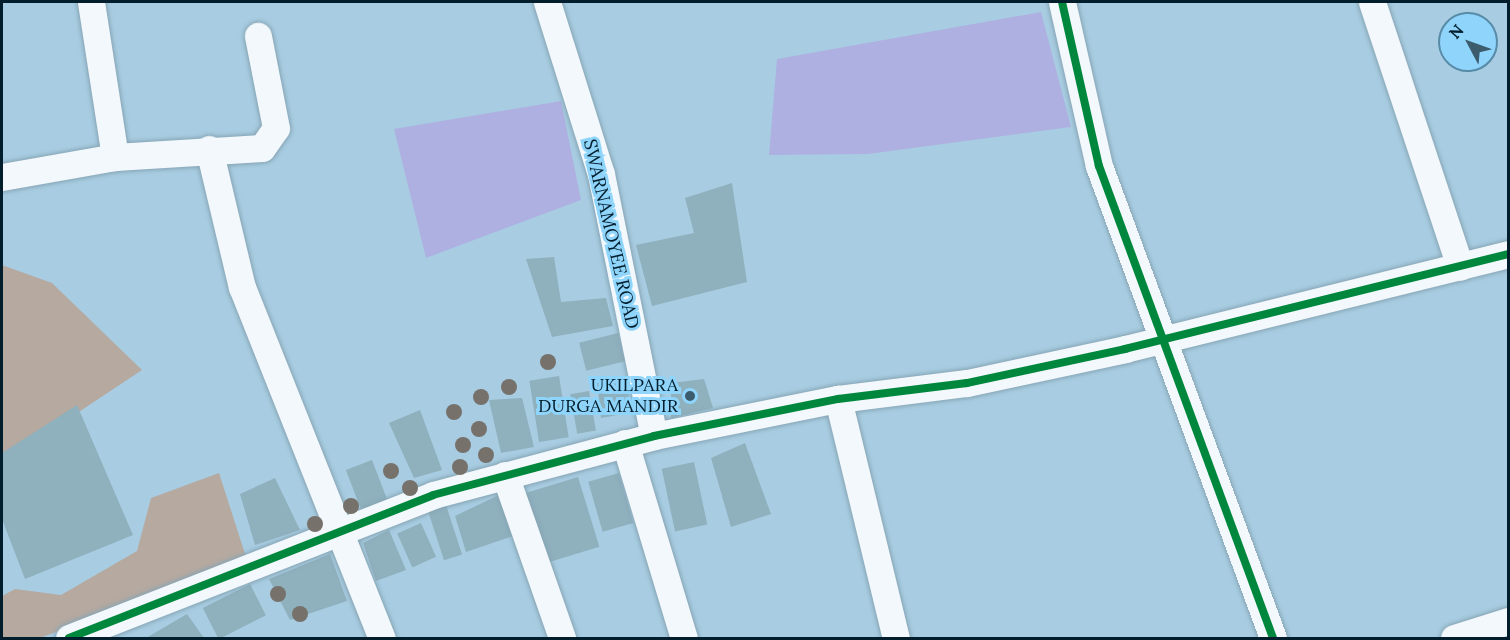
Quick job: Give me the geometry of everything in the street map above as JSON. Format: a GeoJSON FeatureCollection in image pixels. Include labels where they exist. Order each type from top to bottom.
{"type":"FeatureCollection","features":[{"type":"Feature","properties":{"kind":"street"},"geometry":{"type":"LineString","coordinates":[[91,2],[115,158]]}},
{"type":"Feature","properties":{"kind":"street","name":"SWARNAMOYEE ROAD"},"geometry":{"type":"LineString","coordinates":[[551,2],[601,174],[654,435]]}},
{"type":"Feature","properties":{"kind":"street"},"geometry":{"type":"LineString","coordinates":[[1062,2],[1099,166],[1273,639]]}},
{"type":"Feature","properties":{"kind":"street"},"geometry":{"type":"LineString","coordinates":[[1372,2],[1460,267]]}},
{"type":"Feature","properties":{"kind":"street"},"geometry":{"type":"LineString","coordinates":[[2,177],[115,158],[209,149],[262,148],[274,136],[276,128],[258,36]]}},
{"type":"Feature","properties":{"kind":"street"},"geometry":{"type":"LineString","coordinates":[[209,149],[242,287],[382,639]]}},
{"type":"Feature","properties":{"kind":"street"},"geometry":{"type":"LineString","coordinates":[[69,639],[433,495],[654,435],[838,399],[967,383],[1162,341],[1509,254]]}},
{"type":"Feature","properties":{"kind":"street"},"geometry":{"type":"LineString","coordinates":[[838,399],[896,639]]}},
{"type":"Feature","properties":{"kind":"street"},"geometry":{"type":"LineString","coordinates":[[625,443],[684,639]]}},
{"type":"Feature","properties":{"kind":"street"},"geometry":{"type":"LineString","coordinates":[[505,475],[562,639]]}},
{"type":"Feature","properties":{"kind":"street"},"geometry":{"type":"LineString","coordinates":[[1454,639],[1509,621]]}},
{"type":"Feature","properties":{"kind":"shaded area"},"geometry":{"type":"Polygon","coordinates":[[[2,265],[52,283],[142,370],[2,463],[2,265]]]}},
{"type":"Feature","properties":{"kind":"shaded area"},"geometry":{"type":"Polygon","coordinates":[[[219,473],[247,560],[40,638],[2,638],[2,596],[15,589],[61,595],[137,551],[151,498],[219,473]]]}},
{"type":"Feature","properties":{"kind":"water"},"geometry":{"type":"Polygon","coordinates":[[[1041,12],[1071,127],[868,154],[769,155],[777,59],[1041,12]]]}},
{"type":"Feature","properties":{"kind":"water"},"geometry":{"type":"Polygon","coordinates":[[[561,101],[581,200],[426,258],[394,129],[561,101]]]}},
{"type":"Feature","properties":{"kind":"building"},"geometry":{"type":"Polygon","coordinates":[[[732,183],[747,282],[652,306],[636,245],[694,233],[685,198],[732,183]]]}},
{"type":"Feature","properties":{"kind":"building"},"geometry":{"type":"Polygon","coordinates":[[[554,257],[561,302],[606,298],[613,326],[552,337],[526,259],[554,257]]]}},
{"type":"Feature","properties":{"kind":"building"},"geometry":{"type":"Polygon","coordinates":[[[618,333],[625,361],[586,371],[579,343],[618,333]]]}},
{"type":"Feature","properties":{"kind":"building"},"geometry":{"type":"Polygon","coordinates":[[[559,376],[569,437],[539,442],[529,381],[559,376]]]}},
{"type":"Feature","properties":{"kind":"building"},"geometry":{"type":"Polygon","coordinates":[[[628,376],[629,413],[601,418],[597,383],[628,376]]]}},
{"type":"Feature","properties":{"kind":"building","name":"UKILPARA DURGA MANDIR"},"geometry":{"type":"Polygon","coordinates":[[[704,379],[713,408],[671,418],[671,383],[704,379]]]}},
{"type":"Feature","properties":{"kind":"building"},"geometry":{"type":"Polygon","coordinates":[[[589,391],[596,430],[577,434],[570,394],[589,391]]]}},
{"type":"Feature","properties":{"kind":"building"},"geometry":{"type":"Polygon","coordinates":[[[522,398],[534,447],[501,453],[489,400],[522,398]]]}},
{"type":"Feature","properties":{"kind":"building"},"geometry":{"type":"Polygon","coordinates":[[[77,405],[133,535],[25,579],[2,519],[2,453],[77,405]]]}},
{"type":"Feature","properties":{"kind":"building"},"geometry":{"type":"Polygon","coordinates":[[[420,410],[442,470],[414,478],[389,423],[420,410]]]}},
{"type":"Feature","properties":{"kind":"building"},"geometry":{"type":"Polygon","coordinates":[[[745,443],[771,514],[731,527],[711,458],[745,443]]]}},
{"type":"Feature","properties":{"kind":"building"},"geometry":{"type":"Polygon","coordinates":[[[372,460],[387,499],[361,509],[346,470],[372,460]]]}},
{"type":"Feature","properties":{"kind":"building"},"geometry":{"type":"Polygon","coordinates":[[[694,462],[707,525],[675,531],[662,469],[694,462]]]}},
{"type":"Feature","properties":{"kind":"building"},"geometry":{"type":"Polygon","coordinates":[[[619,473],[633,523],[603,532],[588,482],[619,473]]]}},
{"type":"Feature","properties":{"kind":"building"},"geometry":{"type":"Polygon","coordinates":[[[578,477],[599,547],[544,564],[523,494],[578,477]]]}},
{"type":"Feature","properties":{"kind":"building"},"geometry":{"type":"Polygon","coordinates":[[[275,478],[300,530],[255,545],[240,494],[275,478]]]}},
{"type":"Feature","properties":{"kind":"building"},"geometry":{"type":"Polygon","coordinates":[[[503,493],[522,533],[466,552],[455,516],[503,493]]]}},
{"type":"Feature","properties":{"kind":"building"},"geometry":{"type":"Polygon","coordinates":[[[446,505],[462,554],[444,560],[428,511],[446,505]]]}},
{"type":"Feature","properties":{"kind":"building"},"geometry":{"type":"Polygon","coordinates":[[[421,523],[436,557],[412,567],[397,534],[421,523]]]}},
{"type":"Feature","properties":{"kind":"building"},"geometry":{"type":"Polygon","coordinates":[[[389,530],[406,570],[376,581],[363,543],[389,530]]]}},
{"type":"Feature","properties":{"kind":"building"},"geometry":{"type":"Polygon","coordinates":[[[330,554],[347,601],[290,620],[269,579],[330,554]]]}},
{"type":"Feature","properties":{"kind":"building"},"geometry":{"type":"Polygon","coordinates":[[[250,584],[266,615],[218,638],[203,608],[250,584]]]}},
{"type":"Feature","properties":{"kind":"building"},"geometry":{"type":"Polygon","coordinates":[[[187,614],[204,638],[146,638],[187,614]]]}},
{"type":"Feature","properties":{"kind":"cycle path"},"geometry":{"type":"LineString","coordinates":[[1062,2],[1099,166],[1273,638]]}},
{"type":"Feature","properties":{"kind":"cycle path"},"geometry":{"type":"LineString","coordinates":[[69,638],[433,495],[654,436],[838,399],[967,383],[1125,349],[1508,254]]}},
{"type":"Feature","properties":{"kind":"place","name":"UKILPARA DURGA MANDIR"},"geometry":{"type":"Point","coordinates":[690,396]}}]}
